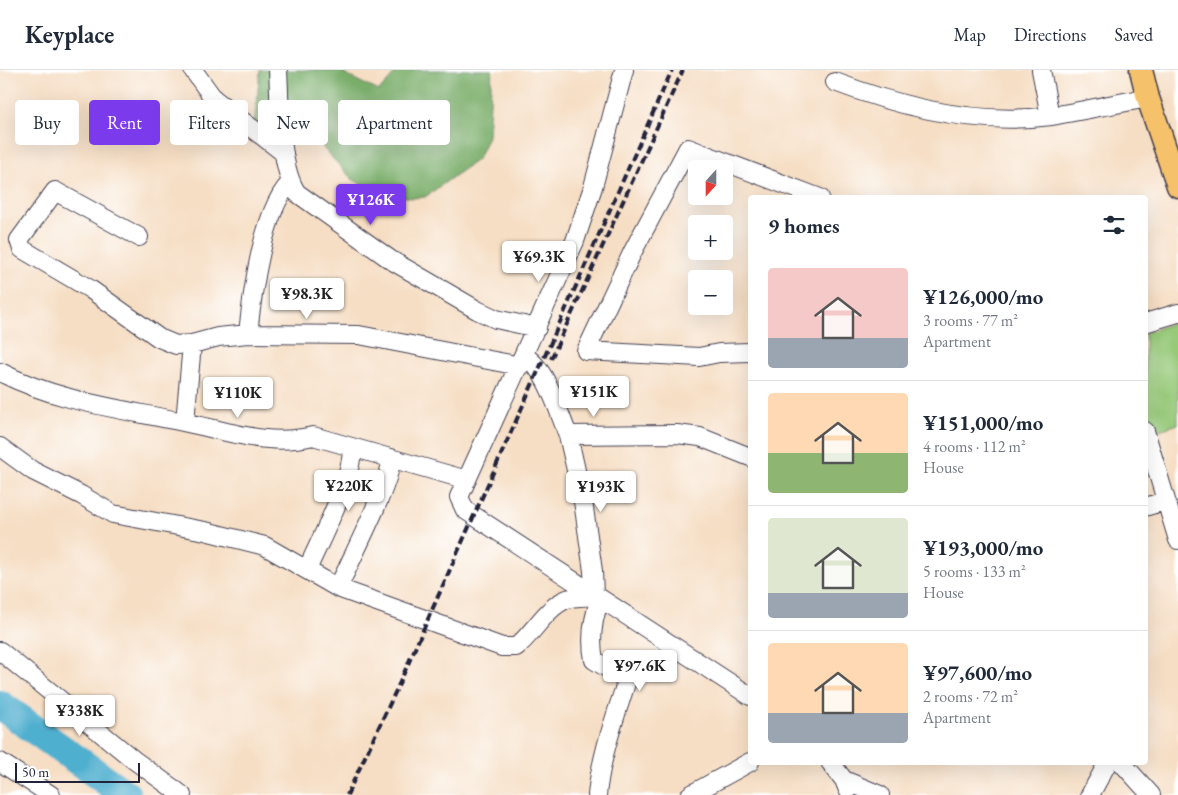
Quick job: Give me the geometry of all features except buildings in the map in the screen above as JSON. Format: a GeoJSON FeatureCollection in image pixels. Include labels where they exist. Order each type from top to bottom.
{"type":"FeatureCollection","features":[{"type":"Feature","properties":{"kind":"main road"},"geometry":{"type":"LineString","coordinates":[[1141,70],[1148,98],[1178,186]]}},
{"type":"Feature","properties":{"kind":"street"},"geometry":{"type":"LineString","coordinates":[[193,70],[214,99],[284,153]]}},
{"type":"Feature","properties":{"kind":"street"},"geometry":{"type":"LineString","coordinates":[[278,70],[284,153],[290,183],[297,193],[391,260],[496,319],[537,328]]}},
{"type":"Feature","properties":{"kind":"street"},"geometry":{"type":"LineString","coordinates":[[624,70],[593,187],[575,241],[459,498],[465,510],[748,695]]}},
{"type":"Feature","properties":{"kind":"street"},"geometry":{"type":"LineString","coordinates":[[1041,70],[1050,116]]}},
{"type":"Feature","properties":{"kind":"street"},"geometry":{"type":"LineString","coordinates":[[835,82],[879,99],[935,112],[981,117],[1050,116],[1148,98]]}},
{"type":"Feature","properties":{"kind":"street"},"geometry":{"type":"LineString","coordinates":[[748,352],[719,353],[699,357],[586,351],[633,251],[688,148],[795,193]]}},
{"type":"Feature","properties":{"kind":"street"},"geometry":{"type":"LineString","coordinates":[[248,334],[251,302],[272,209],[281,191],[290,183]]}},
{"type":"Feature","properties":{"kind":"street"},"geometry":{"type":"LineString","coordinates":[[139,237],[55,191],[19,240],[22,249],[90,289],[159,338],[176,345],[192,344],[218,337],[248,334],[359,335],[522,361],[532,360],[551,392],[568,435],[582,501],[597,597],[591,648],[594,660],[627,680],[599,772],[597,795]]}},
{"type":"Feature","properties":{"kind":"street"},"geometry":{"type":"LineString","coordinates":[[1148,322],[1178,313]]}},
{"type":"Feature","properties":{"kind":"street"},"geometry":{"type":"LineString","coordinates":[[185,422],[192,344]]}},
{"type":"Feature","properties":{"kind":"street"},"geometry":{"type":"LineString","coordinates":[[0,372],[24,384],[114,408],[185,422],[236,436],[292,441],[314,436],[467,480]]}},
{"type":"Feature","properties":{"kind":"street"},"geometry":{"type":"LineString","coordinates":[[568,435],[677,434],[700,437],[748,456]]}},
{"type":"Feature","properties":{"kind":"street"},"geometry":{"type":"LineString","coordinates":[[1148,442],[1164,501],[1178,540]]}},
{"type":"Feature","properties":{"kind":"street"},"geometry":{"type":"LineString","coordinates":[[0,447],[33,471],[81,495],[113,514],[248,540],[265,546],[338,588],[502,647],[516,647],[528,638],[552,608],[568,599],[597,597]]}},
{"type":"Feature","properties":{"kind":"street"},"geometry":{"type":"LineString","coordinates":[[307,570],[338,497],[347,472],[352,447]]}},
{"type":"Feature","properties":{"kind":"street"},"geometry":{"type":"LineString","coordinates":[[338,588],[381,493],[392,464],[392,458]]}},
{"type":"Feature","properties":{"kind":"street"},"geometry":{"type":"LineString","coordinates":[[1148,506],[1164,501]]}},
{"type":"Feature","properties":{"kind":"street"},"geometry":{"type":"LineString","coordinates":[[0,651],[134,760],[182,795]]}},
{"type":"Feature","properties":{"kind":"street"},"geometry":{"type":"LineString","coordinates":[[0,762],[51,795]]}},
{"type":"Feature","properties":{"kind":"street"},"geometry":{"type":"LineString","coordinates":[[690,795],[748,763]]}},
{"type":"Feature","properties":{"kind":"street"},"geometry":{"type":"LineString","coordinates":[[832,765],[847,787],[880,795]]}},
{"type":"Feature","properties":{"kind":"street"},"geometry":{"type":"LineString","coordinates":[[1090,795],[1106,765]]}},
{"type":"Feature","properties":{"kind":"street"},"geometry":{"type":"LineString","coordinates":[[1124,765],[1151,795]]}},
{"type":"Feature","properties":{"kind":"green space"},"geometry":{"type":"Polygon","coordinates":[[[260,70],[343,70],[344,74],[379,91],[398,70],[492,70],[488,136],[478,159],[425,197],[412,198],[374,191],[352,179],[322,145],[328,145],[328,100],[258,100],[258,129],[254,127],[260,70]]]}},
{"type":"Feature","properties":{"kind":"green space"},"geometry":{"type":"Polygon","coordinates":[[[1178,321],[1178,424],[1153,432],[1148,416],[1148,332],[1178,321]]]}},
{"type":"Feature","properties":{"kind":"waterway"},"geometry":{"type":"LineString","coordinates":[[0,705],[126,795]]}},
{"type":"Feature","properties":{"kind":"railway"},"geometry":{"type":"LineString","coordinates":[[347,795],[400,682],[672,70]]}},
{"type":"Feature","properties":{"kind":"railway"},"geometry":{"type":"LineString","coordinates":[[551,359],[683,70]]}}]}
